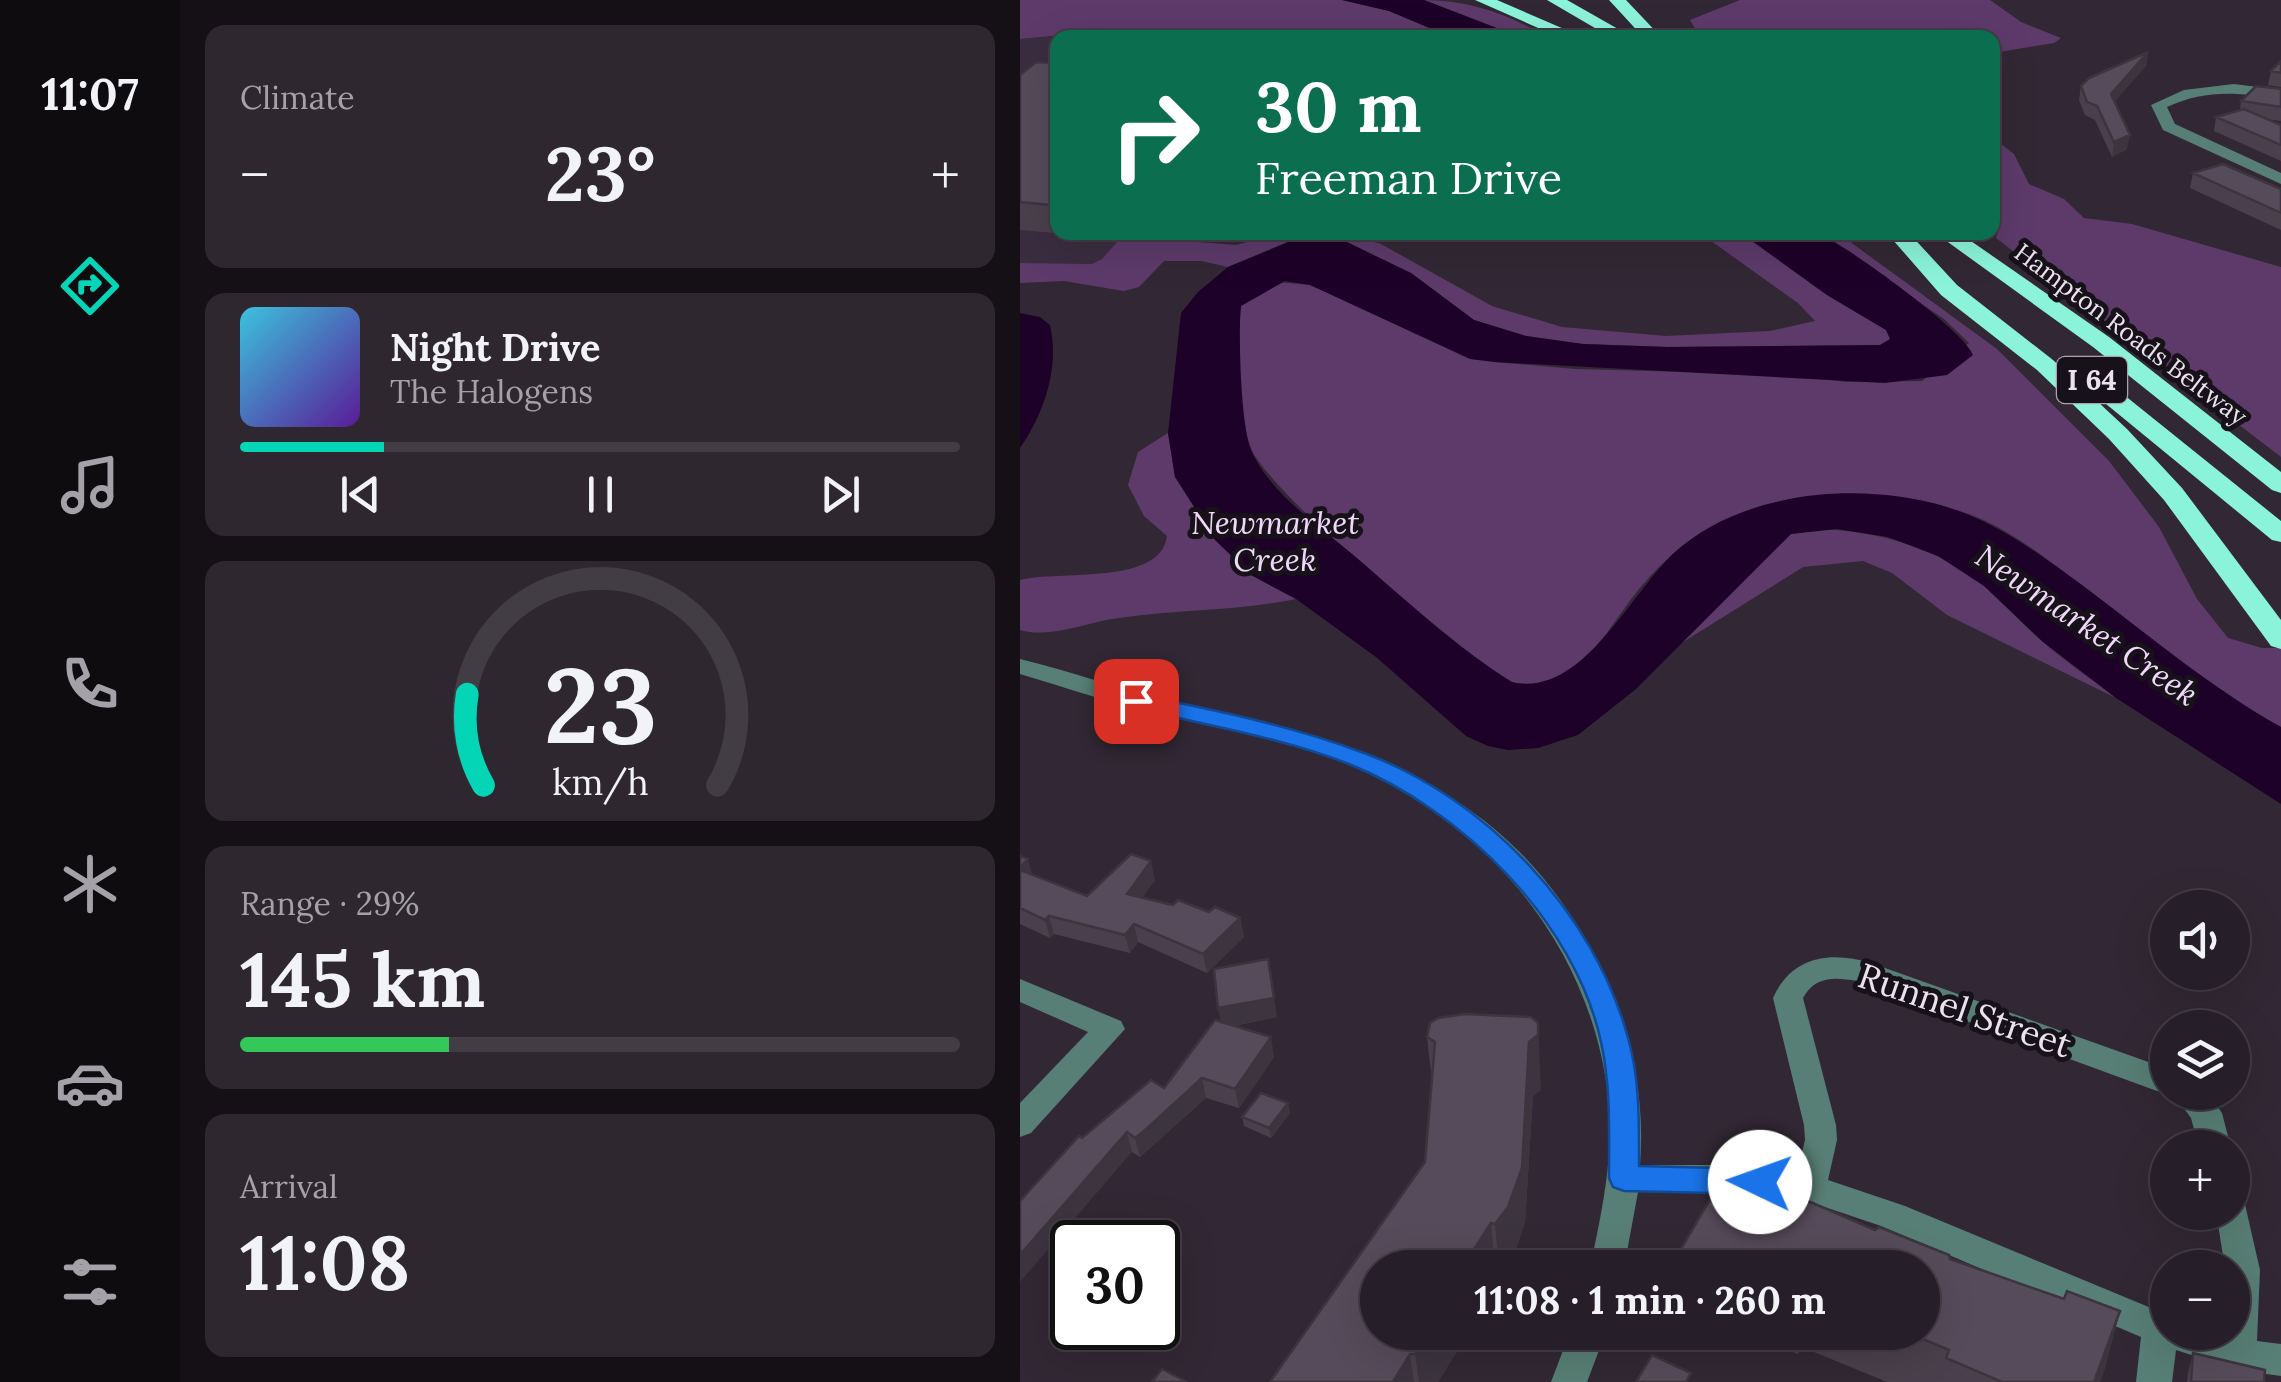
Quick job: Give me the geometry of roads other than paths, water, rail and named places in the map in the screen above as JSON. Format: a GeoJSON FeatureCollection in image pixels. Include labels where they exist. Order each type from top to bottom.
{"type":"FeatureCollection","features":[{"type":"Feature","properties":{"kind":"highway"},"geometry":{"type":"LineString","coordinates":[[1483,0],[1557,30]]}},
{"type":"Feature","properties":{"kind":"highway"},"geometry":{"type":"LineString","coordinates":[[1517,0],[1571,30]]}},
{"type":"Feature","properties":{"kind":"highway"},"geometry":{"type":"LineString","coordinates":[[1555,0],[1611,30]]}},
{"type":"Feature","properties":{"kind":"highway"},"geometry":{"type":"LineString","coordinates":[[1620,4],[1646,30]]}},
{"type":"Feature","properties":{"kind":"highway"},"geometry":{"type":"LineString","coordinates":[[1903,240],[1950,290],[2054,374],[2146,463],[2281,640]]}},
{"type":"Feature","properties":{"kind":"highway","name":"I 64"},"geometry":{"type":"LineString","coordinates":[[1907,240],[2018,322],[2281,534]]}},
{"type":"Feature","properties":{"kind":"highway","name":"Hampton Roads Beltway"},"geometry":{"type":"LineString","coordinates":[[1955,240],[2101,342],[2281,485]]}},
{"type":"Feature","properties":{"kind":"street"},"geometry":{"type":"LineString","coordinates":[[2281,95],[2212,87],[2184,92],[2160,105],[2170,127],[2281,179]]}},
{"type":"Feature","properties":{"kind":"street"},"geometry":{"type":"LineString","coordinates":[[1020,666],[1136,701],[1271,730],[1358,759],[1417,789],[1479,833],[1556,913],[1589,968],[1614,1038],[1624,1096],[1624,1178],[1610,1250]]}},
{"type":"Feature","properties":{"kind":"street","name":"Runnel Street"},"geometry":{"type":"LineString","coordinates":[[1810,1188],[1822,1140],[1788,998],[1795,982],[1814,970],[1836,967],[1861,971],[2150,1075]]}},
{"type":"Feature","properties":{"kind":"street"},"geometry":{"type":"LineString","coordinates":[[1020,990],[1110,1029],[1020,1124]]}},
{"type":"Feature","properties":{"kind":"street"},"geometry":{"type":"LineString","coordinates":[[1624,1178],[1731,1178],[1810,1188],[1893,1216],[2150,1324]]}},
{"type":"Feature","properties":{"kind":"street"},"geometry":{"type":"LineString","coordinates":[[2236,1230],[2244,1270],[2238,1354]]}},
{"type":"Feature","properties":{"kind":"street"},"geometry":{"type":"LineString","coordinates":[[1568,1382],[1581,1350]]}},
{"type":"Feature","properties":{"kind":"street"},"geometry":{"type":"LineString","coordinates":[[2154,1382],[2162,1350]]}},
{"type":"Feature","properties":{"kind":"street"},"geometry":{"type":"LineString","coordinates":[[2225,1350],[2281,1360]]}},
{"type":"Feature","properties":{"kind":"water"},"geometry":{"type":"Polygon","coordinates":[[[1342,0],[1424,0],[1502,30],[1434,30],[1389,11],[1342,0]]]}},
{"type":"Feature","properties":{"kind":"water","name":"Newmarket Creek"},"geometry":{"type":"Polygon","coordinates":[[[1293,240],[1347,242],[1411,273],[1474,320],[1526,336],[1583,344],[1668,347],[1880,345],[1890,339],[1886,330],[1827,295],[1751,240],[1830,240],[1928,309],[1973,355],[1947,375],[1885,383],[1494,362],[1470,359],[1310,285],[1285,281],[1241,306],[1241,380],[1251,450],[1271,481],[1298,509],[1451,639],[1512,682],[1537,683],[1561,674],[1582,659],[1674,553],[1702,532],[1734,516],[1768,504],[1841,494],[1878,494],[1947,507],[2004,532],[2039,554],[2207,680],[2281,727],[2281,804],[2116,698],[2043,642],[1984,586],[1938,556],[1888,537],[1837,529],[1791,534],[1636,689],[1578,735],[1538,748],[1508,750],[1488,746],[1466,736],[1376,657],[1296,599],[1251,575],[1215,540],[1175,477],[1168,433],[1181,313],[1198,292],[1228,267],[1293,240]]]}},
{"type":"Feature","properties":{"kind":"water"},"geometry":{"type":"Polygon","coordinates":[[[1020,313],[1040,317],[1050,325],[1053,357],[1043,405],[1020,448],[1020,313]]]}}]}
